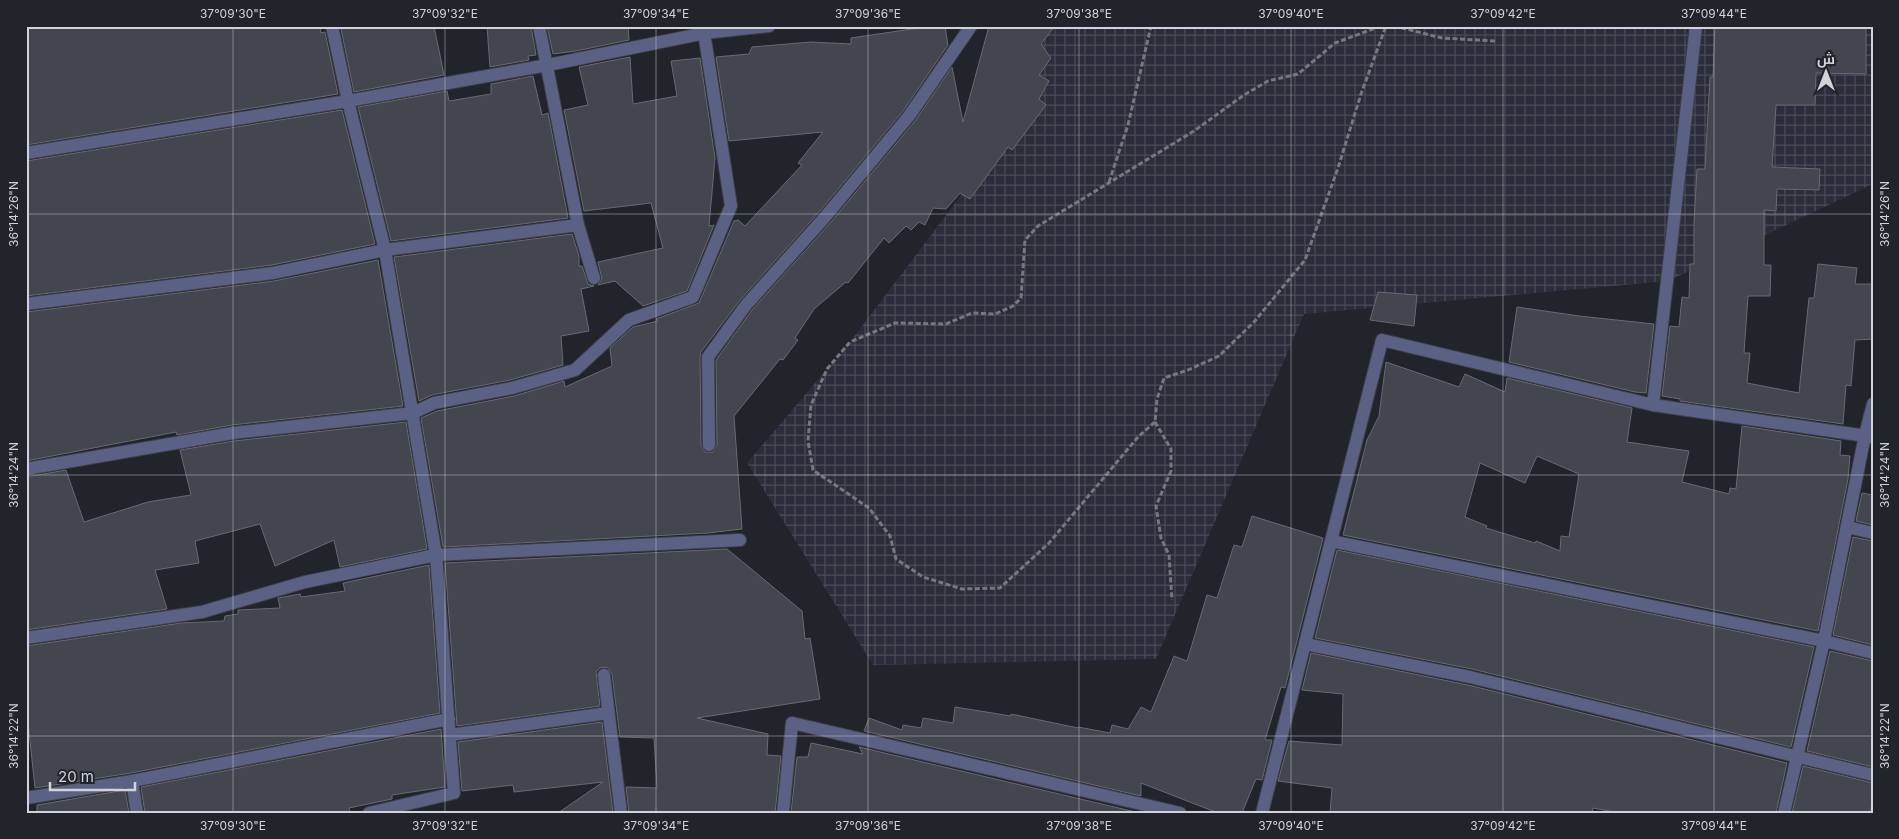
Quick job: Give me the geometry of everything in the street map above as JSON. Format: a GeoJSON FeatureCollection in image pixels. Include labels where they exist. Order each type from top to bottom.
{"type":"FeatureCollection","features":[{"type":"Feature","properties":{"kind":"street"},"geometry":{"type":"LineString","coordinates":[[332,26],[384,250],[436,555],[454,793],[370,813]]}},
{"type":"Feature","properties":{"kind":"street"},"geometry":{"type":"LineString","coordinates":[[539,26],[578,225],[594,278]]}},
{"type":"Feature","properties":{"kind":"street"},"geometry":{"type":"LineString","coordinates":[[26,153],[548,65],[704,30],[769,26]]}},
{"type":"Feature","properties":{"kind":"street"},"geometry":{"type":"LineString","coordinates":[[709,445],[708,357],[746,305],[825,217],[909,116],[971,26]]}},
{"type":"Feature","properties":{"kind":"street"},"geometry":{"type":"LineString","coordinates":[[1653,405],[1696,26]]}},
{"type":"Feature","properties":{"kind":"street"},"geometry":{"type":"LineString","coordinates":[[26,469],[233,433],[413,413],[434,403],[512,388],[575,370],[629,320],[693,297],[731,206],[704,30]]}},
{"type":"Feature","properties":{"kind":"street"},"geometry":{"type":"LineString","coordinates":[[26,304],[273,273],[384,250],[578,225]]}},
{"type":"Feature","properties":{"kind":"street"},"geometry":{"type":"LineString","coordinates":[[1262,813],[1382,340],[1653,405],[1869,436]]}},
{"type":"Feature","properties":{"kind":"street"},"geometry":{"type":"LineString","coordinates":[[1784,813],[1869,436],[1873,404]]}},
{"type":"Feature","properties":{"kind":"street"},"geometry":{"type":"LineString","coordinates":[[1847,527],[1873,533]]}},
{"type":"Feature","properties":{"kind":"street"},"geometry":{"type":"LineString","coordinates":[[26,638],[202,612],[305,582],[436,555],[740,540]]}},
{"type":"Feature","properties":{"kind":"street"},"geometry":{"type":"LineString","coordinates":[[1331,541],[1873,652]]}},
{"type":"Feature","properties":{"kind":"street"},"geometry":{"type":"LineString","coordinates":[[1305,644],[1470,677],[1873,775]]}},
{"type":"Feature","properties":{"kind":"street"},"geometry":{"type":"LineString","coordinates":[[604,675],[621,813]]}},
{"type":"Feature","properties":{"kind":"street"},"geometry":{"type":"LineString","coordinates":[[450,735],[608,713]]}},
{"type":"Feature","properties":{"kind":"street"},"geometry":{"type":"LineString","coordinates":[[26,798],[132,781],[449,719]]}},
{"type":"Feature","properties":{"kind":"street"},"geometry":{"type":"LineString","coordinates":[[783,813],[792,724],[1180,813]]}},
{"type":"Feature","properties":{"kind":"street"},"geometry":{"type":"LineString","coordinates":[[132,781],[137,813]]}},
{"type":"Feature","properties":{"kind":"path"},"geometry":{"type":"LineString","coordinates":[[1109,182],[1128,126],[1152,26]]}},
{"type":"Feature","properties":{"kind":"path"},"geometry":{"type":"LineString","coordinates":[[1155,422],[1138,437],[1049,543],[1000,588],[962,590],[923,577],[896,559],[890,536],[869,508],[813,470],[808,441],[812,405],[827,368],[850,342],[895,323],[946,324],[972,313],[995,314],[1012,306],[1021,298],[1025,240],[1038,226],[1194,131],[1244,95],[1268,81],[1298,74],[1335,43],[1381,26]]}},
{"type":"Feature","properties":{"kind":"path"},"geometry":{"type":"LineString","coordinates":[[1172,600],[1169,555],[1161,538],[1156,506],[1171,471],[1171,449],[1155,422],[1157,399],[1164,378],[1219,356],[1254,322],[1305,260],[1386,26]]}},
{"type":"Feature","properties":{"kind":"path"},"geometry":{"type":"LineString","coordinates":[[1394,26],[1442,38],[1496,41]]}},
{"type":"Feature","properties":{"kind":"shaded area"},"geometry":{"type":"Polygon","coordinates":[[[1030,26],[1873,26],[1873,184],[1668,281],[1304,314],[1156,659],[873,665],[747,463],[850,342],[1038,94],[1030,26]]]}},
{"type":"Feature","properties":{"kind":"building"},"geometry":{"type":"Polygon","coordinates":[[[26,26],[320,26],[321,33],[325,32],[338,94],[26,145],[26,26]]]}},
{"type":"Feature","properties":{"kind":"building"},"geometry":{"type":"Polygon","coordinates":[[[353,26],[434,26],[444,75],[354,92],[341,29],[353,26]]]}},
{"type":"Feature","properties":{"kind":"building"},"geometry":{"type":"Polygon","coordinates":[[[487,26],[531,26],[536,55],[528,56],[529,60],[490,67],[487,26]]]}},
{"type":"Feature","properties":{"kind":"building"},"geometry":{"type":"Polygon","coordinates":[[[547,26],[628,26],[629,40],[553,54],[547,26]]]}},
{"type":"Feature","properties":{"kind":"building"},"geometry":{"type":"Polygon","coordinates":[[[932,26],[945,26],[948,45],[903,111],[819,212],[740,300],[701,352],[701,445],[705,452],[713,452],[717,445],[716,360],[752,310],[831,222],[915,121],[952,67],[963,122],[989,26],[1055,26],[1041,44],[1051,58],[1039,75],[1049,81],[1039,99],[1046,105],[1012,150],[1008,147],[970,199],[960,193],[946,209],[933,208],[925,225],[919,222],[911,230],[906,226],[889,243],[884,238],[848,283],[846,282],[814,309],[795,338],[798,340],[783,360],[780,359],[734,416],[742,529],[708,533],[443,547],[421,418],[437,411],[514,396],[564,381],[565,387],[612,366],[610,348],[633,327],[658,321],[656,319],[699,303],[734,221],[738,220],[745,226],[802,165],[798,163],[823,132],[729,141],[716,57],[749,54],[752,47],[811,42],[851,44],[851,38],[932,26]]]}},
{"type":"Feature","properties":{"kind":"building"},"geometry":{"type":"Polygon","coordinates":[[[1715,26],[1841,26],[1841,28],[1866,28],[1866,74],[1816,73],[1815,105],[1776,105],[1772,167],[1820,169],[1819,190],[1777,189],[1776,211],[1764,210],[1764,265],[1771,265],[1770,296],[1748,296],[1744,353],[1750,353],[1747,383],[1799,393],[1809,298],[1814,298],[1818,264],[1857,268],[1855,284],[1873,284],[1873,339],[1855,340],[1851,386],[1846,385],[1843,424],[1680,401],[1680,399],[1662,396],[1670,326],[1679,327],[1682,297],[1689,298],[1690,264],[1694,264],[1697,169],[1705,169],[1710,77],[1713,77],[1715,26]]]}},
{"type":"Feature","properties":{"kind":"building"},"geometry":{"type":"Polygon","coordinates":[[[630,57],[633,104],[677,96],[671,61],[700,58],[715,158],[709,226],[714,225],[687,291],[643,306],[615,281],[598,285],[602,279],[598,262],[663,248],[651,203],[584,211],[564,110],[588,105],[579,67],[630,57]]]}},
{"type":"Feature","properties":{"kind":"building"},"geometry":{"type":"Polygon","coordinates":[[[533,76],[542,115],[548,113],[568,218],[391,241],[358,107],[447,91],[449,101],[491,94],[491,84],[533,76]]]}},
{"type":"Feature","properties":{"kind":"building"},"geometry":{"type":"Polygon","coordinates":[[[342,110],[375,244],[272,265],[26,296],[26,161],[342,110]]]}},
{"type":"Feature","properties":{"kind":"building"},"geometry":{"type":"Polygon","coordinates":[[[572,234],[579,256],[579,266],[582,266],[588,284],[594,286],[581,289],[589,331],[561,336],[563,365],[510,380],[432,395],[419,401],[394,257],[572,234]]]}},
{"type":"Feature","properties":{"kind":"building"},"geometry":{"type":"Polygon","coordinates":[[[378,260],[403,406],[232,425],[177,435],[176,432],[26,461],[26,312],[274,281],[378,260]]]}},
{"type":"Feature","properties":{"kind":"building"},"geometry":{"type":"Polygon","coordinates":[[[1378,292],[1417,295],[1414,326],[1370,320],[1378,292]]]}},
{"type":"Feature","properties":{"kind":"building"},"geometry":{"type":"Polygon","coordinates":[[[1517,307],[1654,324],[1646,393],[1509,362],[1517,307]]]}},
{"type":"Feature","properties":{"kind":"building"},"geometry":{"type":"Polygon","coordinates":[[[1386,362],[1459,387],[1465,374],[1505,392],[1507,378],[1632,408],[1627,442],[1689,451],[1682,482],[1729,494],[1730,488],[1736,489],[1742,426],[1841,441],[1840,455],[1850,456],[1848,479],[1818,631],[1343,535],[1367,440],[1379,416],[1386,362]],[[1537,456],[1525,483],[1480,463],[1465,517],[1487,526],[1486,528],[1535,543],[1536,541],[1560,551],[1561,536],[1569,537],[1579,474],[1537,456]]]}},
{"type":"Feature","properties":{"kind":"building"},"geometry":{"type":"Polygon","coordinates":[[[406,422],[427,549],[340,567],[334,540],[275,566],[260,524],[195,541],[199,563],[155,570],[167,609],[26,630],[26,477],[66,470],[84,522],[148,502],[191,495],[180,450],[234,441],[406,422]]]}},
{"type":"Feature","properties":{"kind":"building"},"geometry":{"type":"Polygon","coordinates":[[[1862,493],[1873,495],[1873,525],[1856,521],[1862,493]]]}},
{"type":"Feature","properties":{"kind":"building"},"geometry":{"type":"Polygon","coordinates":[[[1252,516],[1323,538],[1285,688],[1281,687],[1265,740],[1272,740],[1262,780],[1256,779],[1242,813],[1218,813],[1141,783],[1141,796],[864,731],[869,718],[902,730],[903,725],[921,728],[923,718],[953,723],[955,707],[1011,716],[1011,714],[1110,733],[1112,725],[1128,729],[1141,707],[1151,712],[1174,656],[1187,661],[1207,595],[1217,598],[1234,545],[1242,547],[1252,516]]]}},
{"type":"Feature","properties":{"kind":"building"},"geometry":{"type":"Polygon","coordinates":[[[1853,537],[1873,541],[1873,645],[1833,635],[1853,537]]]}},
{"type":"Feature","properties":{"kind":"building"},"geometry":{"type":"Polygon","coordinates":[[[727,549],[802,611],[805,639],[810,638],[820,699],[697,718],[768,734],[767,755],[781,756],[775,813],[629,813],[626,787],[657,788],[654,738],[620,737],[612,674],[607,667],[600,668],[596,672],[600,706],[457,726],[445,563],[727,549]]]}},
{"type":"Feature","properties":{"kind":"building"},"geometry":{"type":"Polygon","coordinates":[[[1337,550],[1814,647],[1791,747],[1472,669],[1315,638],[1337,550]]]}},
{"type":"Feature","properties":{"kind":"building"},"geometry":{"type":"Polygon","coordinates":[[[429,565],[440,713],[131,773],[35,788],[26,703],[26,646],[181,623],[224,621],[225,616],[238,614],[238,610],[280,608],[278,598],[300,594],[301,597],[345,591],[343,583],[429,565]]]}},
{"type":"Feature","properties":{"kind":"building"},"geometry":{"type":"Polygon","coordinates":[[[1830,651],[1873,661],[1873,767],[1807,751],[1830,651]]]}},
{"type":"Feature","properties":{"kind":"building"},"geometry":{"type":"Polygon","coordinates":[[[1311,653],[1468,685],[1787,763],[1776,813],[1619,813],[1593,808],[1592,813],[1330,813],[1332,788],[1278,781],[1289,741],[1342,745],[1343,694],[1302,690],[1311,653]]]}},
{"type":"Feature","properties":{"kind":"building"},"geometry":{"type":"Polygon","coordinates":[[[602,722],[613,813],[558,813],[603,782],[514,792],[513,785],[462,791],[458,742],[602,722]]]}},
{"type":"Feature","properties":{"kind":"building"},"geometry":{"type":"Polygon","coordinates":[[[441,729],[445,787],[392,795],[392,799],[349,808],[350,813],[145,813],[141,787],[441,729]]]}},
{"type":"Feature","properties":{"kind":"building"},"geometry":{"type":"Polygon","coordinates":[[[811,743],[863,754],[859,747],[1140,813],[791,813],[797,757],[808,757],[811,743]]]}},
{"type":"Feature","properties":{"kind":"building"},"geometry":{"type":"Polygon","coordinates":[[[1803,766],[1873,783],[1873,802],[1869,813],[1792,813],[1803,766]]]}},
{"type":"Feature","properties":{"kind":"building"},"geometry":{"type":"Polygon","coordinates":[[[125,790],[129,813],[37,813],[37,805],[125,790]]]}}]}
